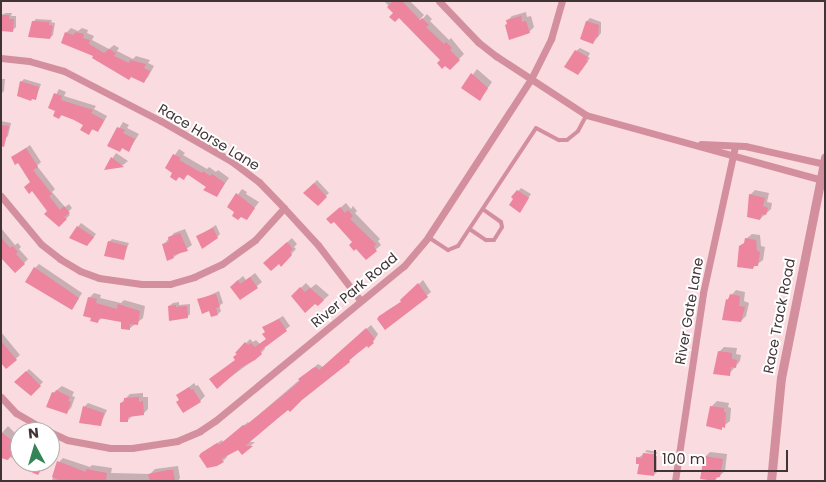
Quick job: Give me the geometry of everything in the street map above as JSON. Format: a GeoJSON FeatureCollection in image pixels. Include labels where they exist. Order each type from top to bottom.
{"type":"FeatureCollection","features":[{"type":"Feature","properties":{"kind":"street"},"geometry":{"type":"LineString","coordinates":[[439,1],[478,42],[586,115],[823,181]]}},
{"type":"Feature","properties":{"kind":"street","name":"River Park Road"},"geometry":{"type":"LineString","coordinates":[[60,437],[67,440],[110,448],[151,446],[177,442],[215,421],[360,300],[404,266],[428,237],[531,79],[551,39],[562,1]]}},
{"type":"Feature","properties":{"kind":"street","name":"Race Horse Lane"},"geometry":{"type":"LineString","coordinates":[[1,58],[29,61],[64,71],[161,121],[231,161],[259,182],[284,208],[318,245],[360,300]]}},
{"type":"Feature","properties":{"kind":"street"},"geometry":{"type":"LineString","coordinates":[[690,144],[735,146],[824,161]]}},
{"type":"Feature","properties":{"kind":"street","name":"River Gate Lane"},"geometry":{"type":"LineString","coordinates":[[675,481],[703,293],[735,146]]}},
{"type":"Feature","properties":{"kind":"street","name":"Race Track Road"},"geometry":{"type":"LineString","coordinates":[[770,481],[781,378],[823,181],[824,161]]}},
{"type":"Feature","properties":{"kind":"street"},"geometry":{"type":"LineString","coordinates":[[1,196],[41,244],[60,259],[98,278],[133,284],[170,284],[194,277],[222,264],[255,240],[284,208]]}},
{"type":"Feature","properties":{"kind":"street","name":"River Park Road"},"geometry":{"type":"LineString","coordinates":[[1,397],[16,413],[32,422]]}},
{"type":"Feature","properties":{"kind":"lane"},"geometry":{"type":"LineString","coordinates":[[428,237],[442,248],[453,249],[464,240],[471,230],[536,128],[559,140],[567,140],[578,131],[586,115]]}},
{"type":"Feature","properties":{"kind":"lane"},"geometry":{"type":"LineString","coordinates":[[471,230],[486,240],[494,240],[502,227],[501,222],[484,210]]}},
{"type":"Feature","properties":{"kind":"building"},"geometry":{"type":"Polygon","coordinates":[[[393,1],[402,1],[420,20],[422,18],[429,25],[426,27],[444,44],[446,42],[452,48],[450,50],[460,60],[450,70],[445,66],[442,69],[437,63],[440,60],[399,18],[395,22],[389,17],[393,13],[387,7],[393,1]]]}},
{"type":"Feature","properties":{"kind":"building"},"geometry":{"type":"Polygon","coordinates":[[[2,15],[9,15],[9,19],[14,19],[13,32],[1,31],[2,15]]]}},
{"type":"Feature","properties":{"kind":"building"},"geometry":{"type":"Polygon","coordinates":[[[521,16],[522,22],[526,21],[530,33],[509,40],[505,25],[507,24],[506,20],[521,16]]]}},
{"type":"Feature","properties":{"kind":"building"},"geometry":{"type":"Polygon","coordinates":[[[32,21],[49,22],[49,25],[53,26],[50,39],[28,37],[32,21]]]}},
{"type":"Feature","properties":{"kind":"building"},"geometry":{"type":"Polygon","coordinates":[[[586,21],[599,25],[598,37],[596,37],[593,44],[580,39],[586,21]]]}},
{"type":"Feature","properties":{"kind":"building"},"geometry":{"type":"Polygon","coordinates":[[[65,32],[73,35],[76,32],[84,34],[83,38],[90,40],[89,44],[104,53],[109,49],[116,53],[114,56],[129,63],[130,60],[146,64],[144,68],[150,71],[144,83],[131,77],[129,80],[92,58],[93,56],[61,43],[65,32]]]}},
{"type":"Feature","properties":{"kind":"building"},"geometry":{"type":"Polygon","coordinates":[[[575,50],[588,57],[586,60],[588,61],[578,75],[564,67],[575,50]]]}},
{"type":"Feature","properties":{"kind":"building"},"geometry":{"type":"Polygon","coordinates":[[[471,73],[488,88],[480,101],[461,88],[471,73]]]}},
{"type":"Feature","properties":{"kind":"building"},"geometry":{"type":"Polygon","coordinates":[[[20,81],[39,87],[36,100],[32,99],[31,101],[17,96],[20,81]]]}},
{"type":"Feature","properties":{"kind":"building"},"geometry":{"type":"Polygon","coordinates":[[[54,93],[62,96],[61,100],[93,110],[91,113],[104,120],[98,132],[92,129],[89,135],[80,130],[83,125],[74,120],[61,115],[59,119],[53,116],[55,111],[48,108],[54,93]]]}},
{"type":"Feature","properties":{"kind":"building"},"geometry":{"type":"Polygon","coordinates":[[[1,125],[9,126],[4,147],[1,146],[1,125]]]}},
{"type":"Feature","properties":{"kind":"building"},"geometry":{"type":"Polygon","coordinates":[[[117,127],[125,130],[123,133],[135,139],[129,152],[122,148],[120,152],[107,146],[117,127]]]}},
{"type":"Feature","properties":{"kind":"building"},"geometry":{"type":"Polygon","coordinates":[[[26,148],[38,167],[33,170],[52,194],[49,196],[60,210],[64,206],[70,213],[64,217],[67,219],[59,227],[44,214],[47,211],[32,191],[29,194],[24,187],[30,182],[18,163],[15,165],[11,157],[26,148]]]}},
{"type":"Feature","properties":{"kind":"building"},"geometry":{"type":"Polygon","coordinates":[[[173,154],[181,158],[179,160],[202,173],[203,171],[210,176],[212,174],[225,183],[217,197],[203,190],[206,187],[187,174],[184,180],[179,177],[176,181],[170,177],[172,173],[165,168],[173,154]]]}},
{"type":"Feature","properties":{"kind":"building"},"geometry":{"type":"Polygon","coordinates":[[[111,157],[124,167],[104,170],[111,157]]]}},
{"type":"Feature","properties":{"kind":"building"},"geometry":{"type":"Polygon","coordinates":[[[314,183],[327,197],[318,206],[303,193],[314,183]]]}},
{"type":"Feature","properties":{"kind":"building"},"geometry":{"type":"Polygon","coordinates":[[[517,190],[529,198],[520,213],[509,205],[513,199],[511,197],[517,190]]]}},
{"type":"Feature","properties":{"kind":"building"},"geometry":{"type":"Polygon","coordinates":[[[236,193],[255,208],[247,220],[241,217],[238,220],[232,216],[234,212],[227,207],[236,193]]]}},
{"type":"Feature","properties":{"kind":"building"},"geometry":{"type":"Polygon","coordinates":[[[749,194],[765,198],[763,206],[768,208],[766,215],[762,214],[760,220],[747,217],[749,194]]]}},
{"type":"Feature","properties":{"kind":"building"},"geometry":{"type":"Polygon","coordinates":[[[340,207],[345,213],[348,210],[353,216],[350,219],[376,244],[374,247],[377,251],[366,260],[356,249],[354,251],[349,245],[352,242],[334,222],[331,224],[326,219],[340,207]]]}},
{"type":"Feature","properties":{"kind":"building"},"geometry":{"type":"Polygon","coordinates":[[[77,226],[94,237],[87,246],[69,238],[77,226]]]}},
{"type":"Feature","properties":{"kind":"building"},"geometry":{"type":"Polygon","coordinates":[[[213,228],[218,238],[202,249],[196,236],[213,228]]]}},
{"type":"Feature","properties":{"kind":"building"},"geometry":{"type":"Polygon","coordinates":[[[180,233],[188,251],[173,255],[174,258],[167,261],[162,244],[169,242],[168,237],[180,233]]]}},
{"type":"Feature","properties":{"kind":"building"},"geometry":{"type":"Polygon","coordinates":[[[1,237],[10,248],[13,246],[18,252],[16,254],[25,264],[15,273],[1,258],[1,237]]]}},
{"type":"Feature","properties":{"kind":"building"},"geometry":{"type":"Polygon","coordinates":[[[745,238],[756,240],[757,251],[760,252],[758,266],[754,266],[753,269],[737,267],[739,246],[744,243],[745,238]]]}},
{"type":"Feature","properties":{"kind":"building"},"geometry":{"type":"Polygon","coordinates":[[[108,241],[127,246],[124,260],[104,256],[108,241]]]}},
{"type":"Feature","properties":{"kind":"building"},"geometry":{"type":"Polygon","coordinates":[[[287,242],[293,249],[290,252],[292,255],[281,267],[279,264],[271,271],[263,263],[287,242]]]}},
{"type":"Feature","properties":{"kind":"building"},"geometry":{"type":"Polygon","coordinates":[[[34,267],[79,298],[72,310],[25,282],[34,267]]]}},
{"type":"Feature","properties":{"kind":"building"},"geometry":{"type":"Polygon","coordinates":[[[250,277],[258,288],[240,300],[230,287],[238,280],[240,284],[250,277]]]}},
{"type":"Feature","properties":{"kind":"building"},"geometry":{"type":"Polygon","coordinates":[[[418,283],[428,297],[385,330],[377,319],[379,316],[401,302],[400,300],[418,283]]]}},
{"type":"Feature","properties":{"kind":"building"},"geometry":{"type":"Polygon","coordinates":[[[300,287],[305,292],[310,288],[324,300],[318,306],[315,304],[305,313],[291,296],[300,287]]]}},
{"type":"Feature","properties":{"kind":"building"},"geometry":{"type":"Polygon","coordinates":[[[216,294],[220,307],[216,308],[218,315],[211,317],[209,311],[202,314],[197,299],[216,294]]]}},
{"type":"Feature","properties":{"kind":"building"},"geometry":{"type":"Polygon","coordinates":[[[730,294],[740,296],[739,306],[745,307],[741,322],[722,320],[726,299],[728,300],[730,294]]]}},
{"type":"Feature","properties":{"kind":"building"},"geometry":{"type":"Polygon","coordinates":[[[88,297],[97,299],[96,303],[117,309],[118,304],[140,311],[138,325],[130,324],[130,330],[121,329],[121,322],[99,318],[98,323],[90,321],[91,318],[83,316],[88,297]]]}},
{"type":"Feature","properties":{"kind":"building"},"geometry":{"type":"Polygon","coordinates":[[[176,305],[176,307],[187,306],[188,318],[169,321],[168,306],[176,305]]]}},
{"type":"Feature","properties":{"kind":"building"},"geometry":{"type":"Polygon","coordinates":[[[279,319],[287,331],[260,351],[262,354],[255,360],[242,367],[217,389],[209,379],[235,360],[233,357],[237,354],[235,353],[245,342],[248,345],[251,343],[255,347],[266,339],[262,334],[265,332],[262,327],[279,319]]]}},
{"type":"Feature","properties":{"kind":"building"},"geometry":{"type":"Polygon","coordinates":[[[366,328],[375,339],[372,341],[374,343],[349,360],[350,362],[302,400],[290,412],[288,410],[245,446],[253,446],[242,455],[238,450],[221,459],[224,462],[207,468],[199,456],[201,453],[217,443],[219,445],[243,425],[245,426],[313,368],[316,367],[319,370],[366,328]]]}},
{"type":"Feature","properties":{"kind":"building"},"geometry":{"type":"Polygon","coordinates":[[[1,341],[17,360],[6,369],[1,363],[1,341]]]}},
{"type":"Feature","properties":{"kind":"building"},"geometry":{"type":"Polygon","coordinates":[[[718,351],[732,353],[732,359],[737,360],[736,368],[731,367],[730,376],[713,374],[718,351]]]}},
{"type":"Feature","properties":{"kind":"building"},"geometry":{"type":"Polygon","coordinates":[[[26,371],[41,386],[31,396],[14,382],[26,371]]]}},
{"type":"Feature","properties":{"kind":"building"},"geometry":{"type":"Polygon","coordinates":[[[189,387],[191,390],[193,389],[201,402],[183,413],[176,402],[179,400],[176,395],[189,387]]]}},
{"type":"Feature","properties":{"kind":"building"},"geometry":{"type":"Polygon","coordinates":[[[56,390],[70,397],[68,401],[71,402],[67,414],[46,407],[52,392],[55,393],[56,390]]]}},
{"type":"Feature","properties":{"kind":"building"},"geometry":{"type":"Polygon","coordinates":[[[139,397],[139,402],[143,401],[144,415],[128,417],[128,422],[120,422],[120,403],[124,402],[124,398],[139,397]]]}},
{"type":"Feature","properties":{"kind":"building"},"geometry":{"type":"Polygon","coordinates":[[[83,406],[104,413],[101,426],[79,423],[83,406]]]}},
{"type":"Feature","properties":{"kind":"building"},"geometry":{"type":"Polygon","coordinates":[[[710,406],[724,408],[724,412],[726,412],[725,428],[722,427],[722,430],[706,426],[710,406]]]}},
{"type":"Feature","properties":{"kind":"building"},"geometry":{"type":"Polygon","coordinates":[[[1,432],[10,439],[10,457],[8,460],[1,458],[1,432]]]}},
{"type":"Feature","properties":{"kind":"building"},"geometry":{"type":"Polygon","coordinates":[[[643,453],[655,454],[654,476],[637,474],[639,464],[636,464],[636,457],[642,458],[643,453]]]}},
{"type":"Feature","properties":{"kind":"building"},"geometry":{"type":"Polygon","coordinates":[[[704,456],[723,459],[720,477],[716,477],[715,481],[700,479],[704,456]]]}},
{"type":"Feature","properties":{"kind":"building"},"geometry":{"type":"Polygon","coordinates":[[[60,462],[86,472],[86,469],[107,473],[106,481],[60,481],[52,477],[54,472],[60,472],[60,462]]]}},
{"type":"Feature","properties":{"kind":"building"},"geometry":{"type":"Polygon","coordinates":[[[173,470],[175,481],[150,481],[148,474],[173,470]]]}}]}
